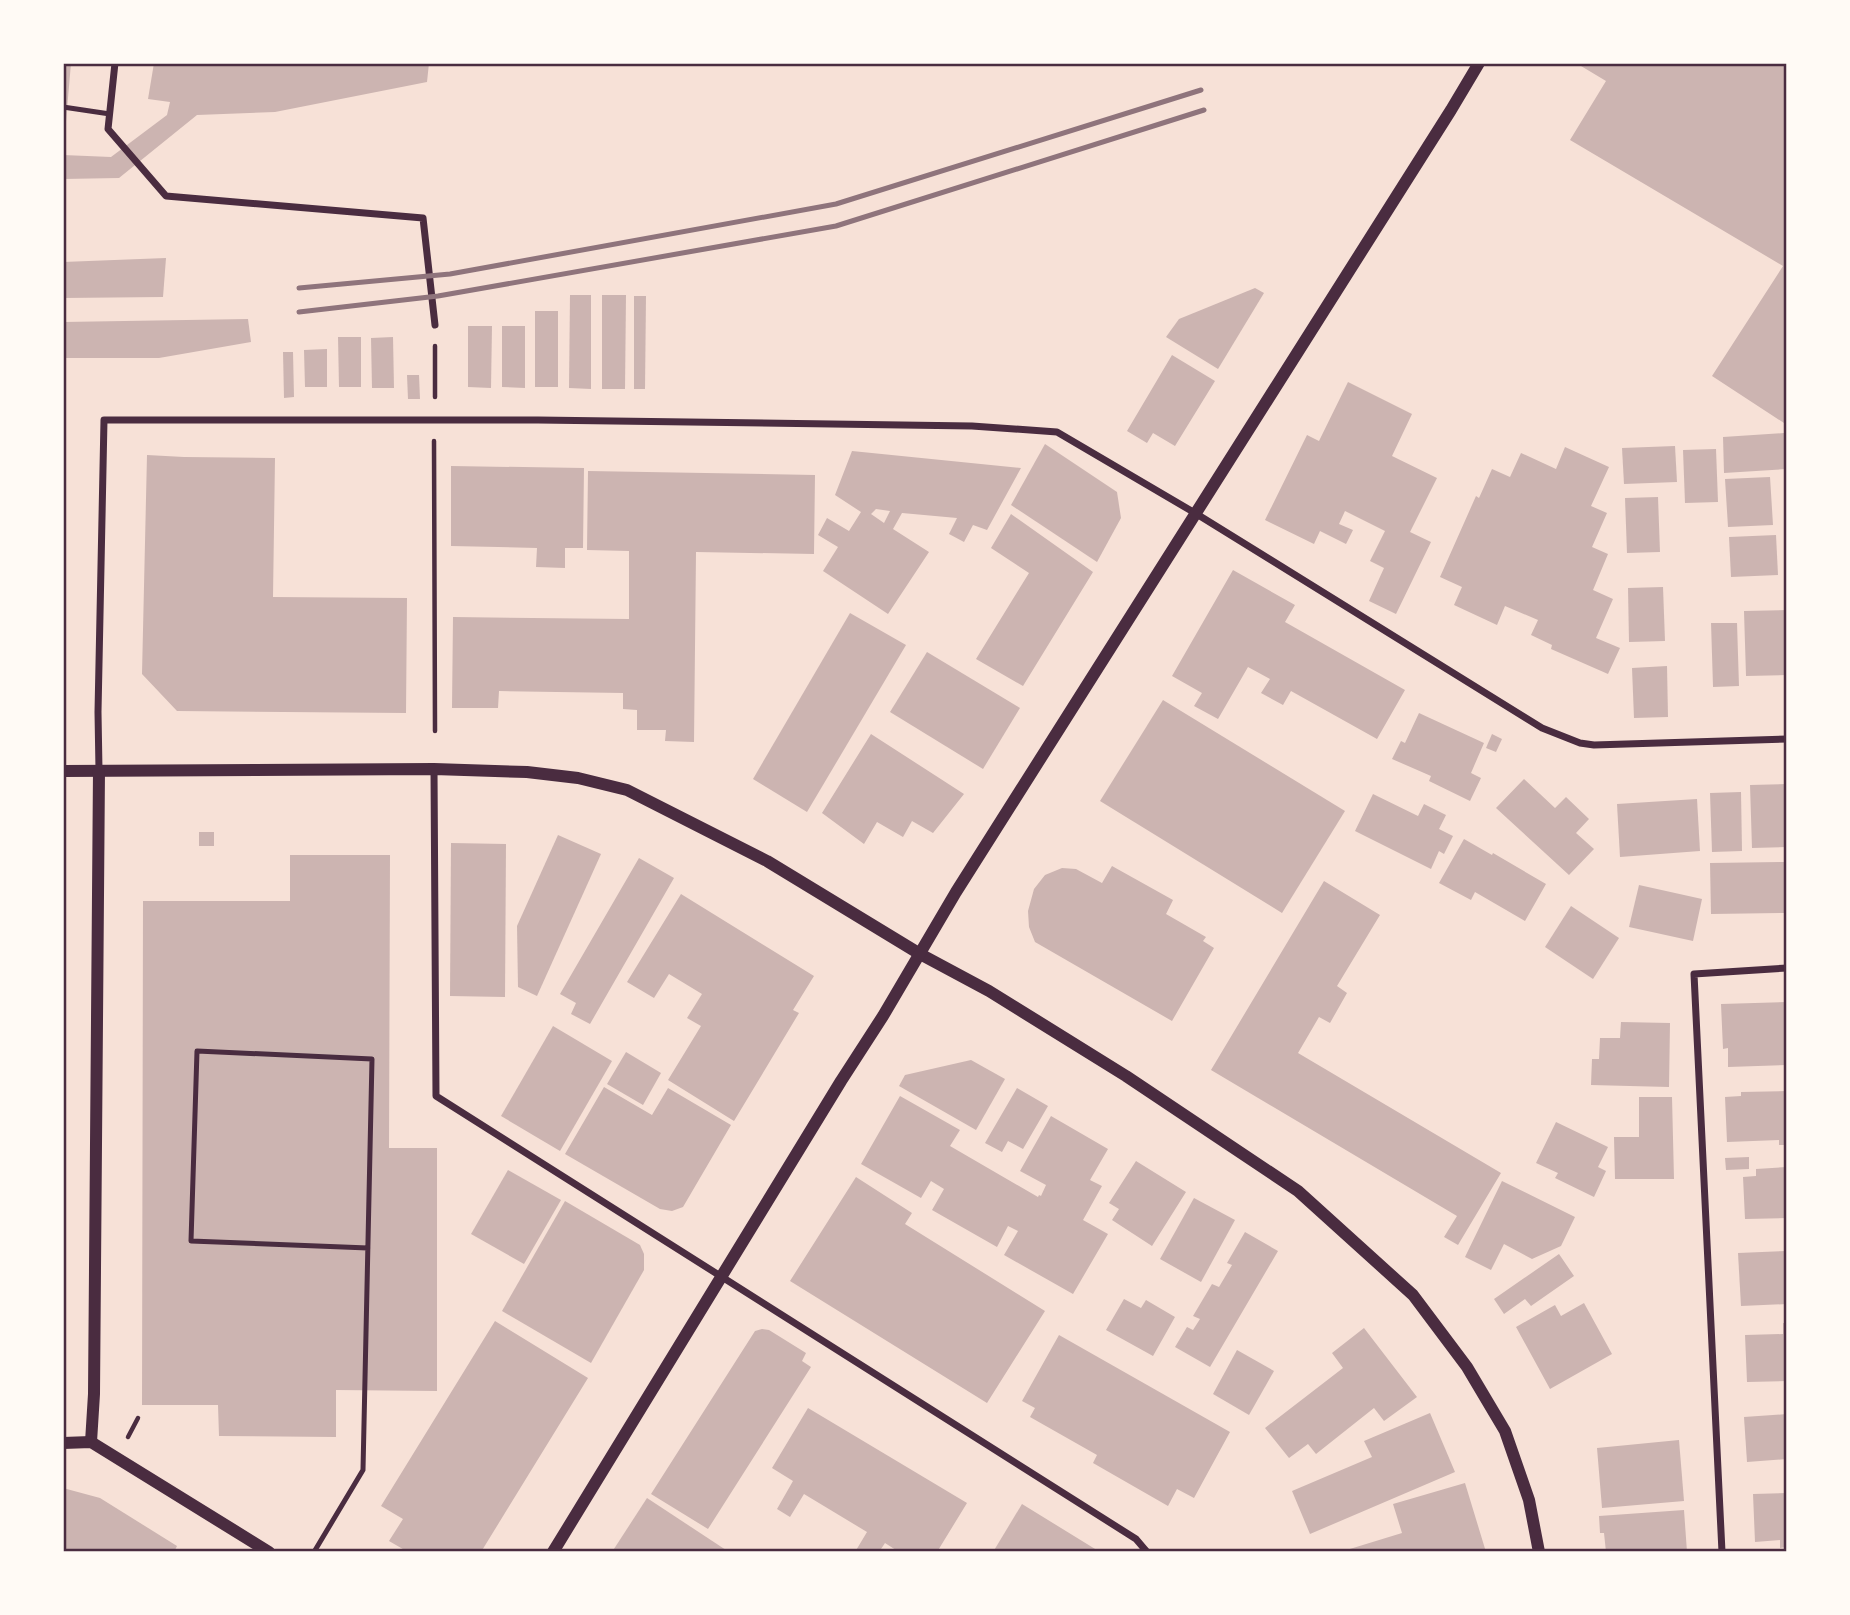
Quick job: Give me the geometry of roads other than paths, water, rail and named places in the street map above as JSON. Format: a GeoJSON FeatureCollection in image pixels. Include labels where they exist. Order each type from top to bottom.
{"type":"FeatureCollection","features":[{"type":"Feature","properties":{"kind":"street"},"geometry":{"type":"LineString","coordinates":[[115,63],[108,129],[166,196],[423,218],[435,326]]}},
{"type":"Feature","properties":{"kind":"street"},"geometry":{"type":"LineString","coordinates":[[553,1552],[956,892],[1479,63]]}},
{"type":"Feature","properties":{"kind":"street"},"geometry":{"type":"LineString","coordinates":[[90,1442],[94,1394],[98,698],[103,420],[434,419],[959,426],[1057,432],[1195,513],[1542,728],[1562,737],[1594,745],[1787,739]]}},
{"type":"Feature","properties":{"kind":"street"},"geometry":{"type":"LineString","coordinates":[[434,769],[436,1096],[1136,1539],[1147,1552]]}},
{"type":"Feature","properties":{"kind":"street"},"geometry":{"type":"LineString","coordinates":[[63,771],[434,769],[527,772],[578,778],[626,790],[767,861],[920,954],[989,990],[1126,1076],[1298,1191],[1413,1295],[1467,1367],[1505,1431],[1529,1500],[1539,1552]]}},
{"type":"Feature","properties":{"kind":"street"},"geometry":{"type":"LineString","coordinates":[[1722,1552],[1694,974],[1787,968]]}},
{"type":"Feature","properties":{"kind":"street"},"geometry":{"type":"LineString","coordinates":[[63,1443],[90,1442],[269,1552]]}},
{"type":"Feature","properties":{"kind":"lane"},"geometry":{"type":"LineString","coordinates":[[63,107],[110,114]]}},
{"type":"Feature","properties":{"kind":"lane"},"geometry":{"type":"LineString","coordinates":[[314,1552],[363,1470],[368,1248],[372,1059],[197,1051],[191,1241],[368,1248]]}},
{"type":"Feature","properties":{"kind":"railway"},"geometry":{"type":"LineString","coordinates":[[299,288],[450,274],[836,204],[1201,90]]}},
{"type":"Feature","properties":{"kind":"railway"},"geometry":{"type":"LineString","coordinates":[[299,312],[438,296],[836,226],[1204,110]]}}]}
